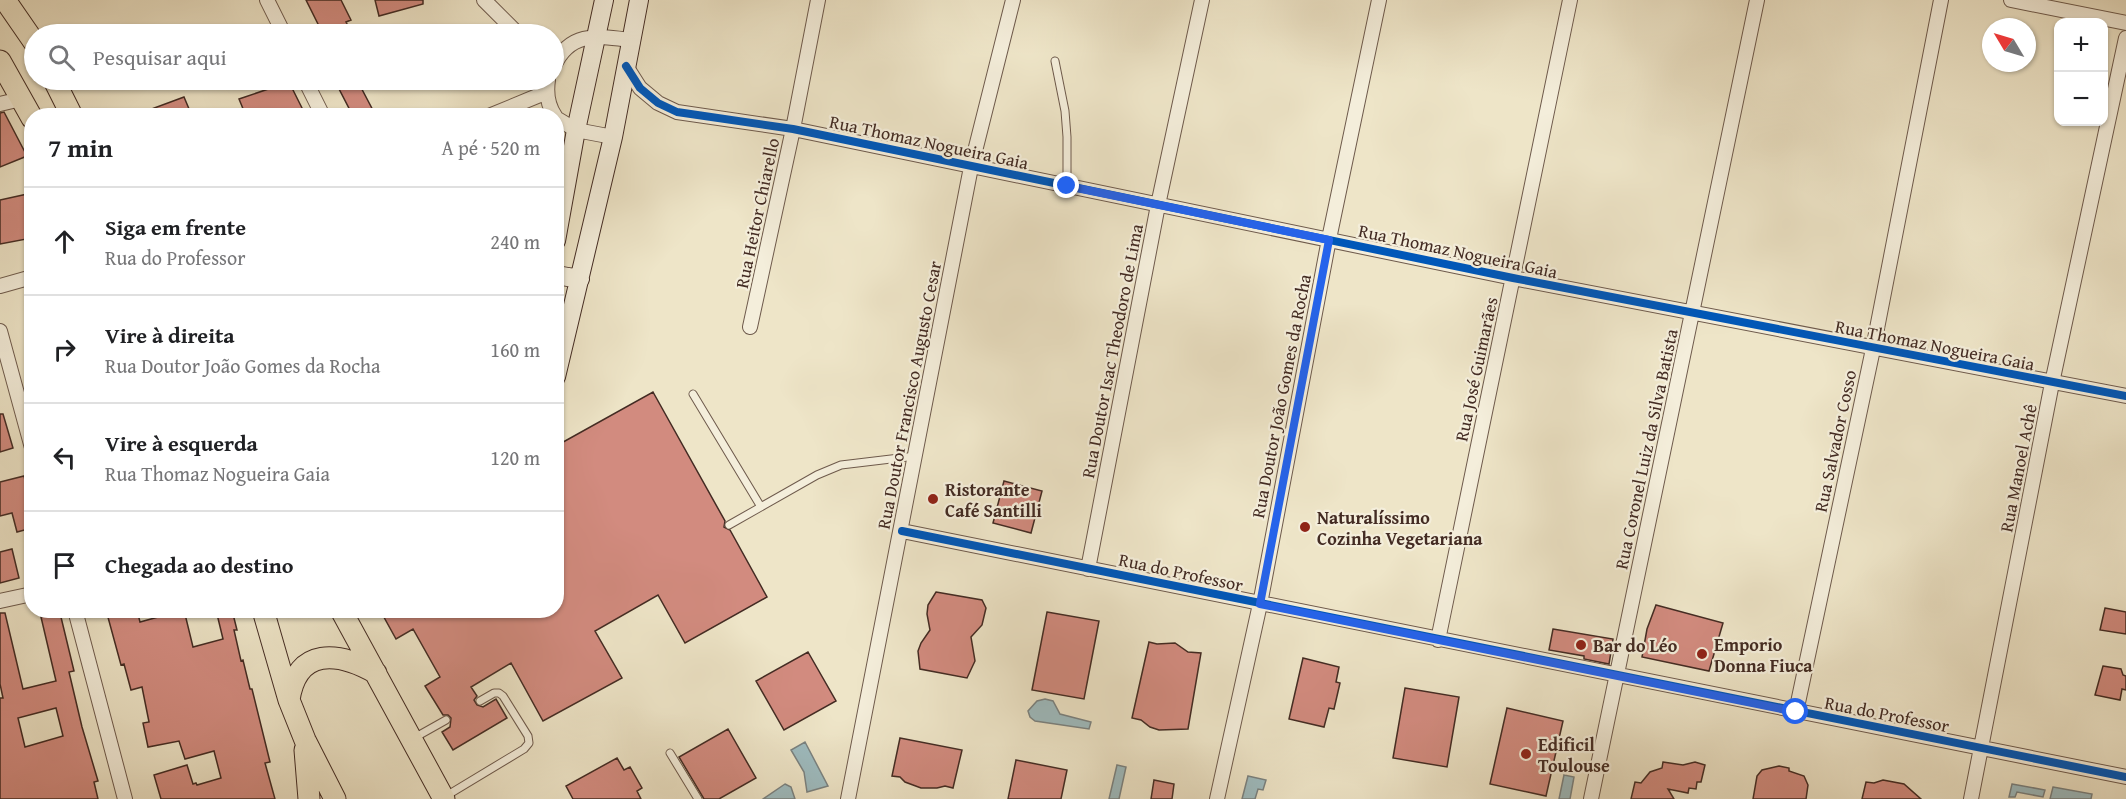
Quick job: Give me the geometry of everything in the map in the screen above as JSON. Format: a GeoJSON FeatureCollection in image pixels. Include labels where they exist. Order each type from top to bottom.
{"type":"FeatureCollection","features":[{"type":"Feature","properties":{"kind":"main road"},"geometry":{"type":"LineString","coordinates":[[5,0],[24,28]]}},
{"type":"Feature","properties":{"kind":"main road"},"geometry":{"type":"LineString","coordinates":[[0,61],[26,108]]}},
{"type":"Feature","properties":{"kind":"main road"},"geometry":{"type":"LineString","coordinates":[[59,90],[68,108]]}},
{"type":"Feature","properties":{"kind":"main road"},"geometry":{"type":"LineString","coordinates":[[265,618],[289,700],[305,740],[335,799]]}},
{"type":"Feature","properties":{"kind":"main road"},"geometry":{"type":"LineString","coordinates":[[345,618],[444,798]]}},
{"type":"Feature","properties":{"kind":"main road"},"geometry":{"type":"LineString","coordinates":[[289,700],[297,676],[316,659],[328,657],[347,659],[376,674]]}},
{"type":"Feature","properties":{"kind":"main road"},"geometry":{"type":"LineString","coordinates":[[305,740],[309,799]]}},
{"type":"Feature","properties":{"kind":"street"},"geometry":{"type":"LineString","coordinates":[[267,0],[279,24]]}},
{"type":"Feature","properties":{"kind":"street"},"geometry":{"type":"LineString","coordinates":[[484,0],[508,24]]}},
{"type":"Feature","properties":{"kind":"street"},"geometry":{"type":"LineString","coordinates":[[564,196],[604,0]]}},
{"type":"Feature","properties":{"kind":"street"},"geometry":{"type":"LineString","coordinates":[[564,344],[613,137],[639,0]]}},
{"type":"Feature","properties":{"kind":"street","name":"Rua Heitor Chiarello"},"geometry":{"type":"LineString","coordinates":[[750,327],[818,0]]}},
{"type":"Feature","properties":{"kind":"street","name":"Rua Doutor Francisco Augusto Cesar"},"geometry":{"type":"LineString","coordinates":[[848,799],[902,531],[971,167],[1013,0]]}},
{"type":"Feature","properties":{"kind":"street","name":"Rua Doutor Isac Theodoro de Lima"},"geometry":{"type":"LineString","coordinates":[[1088,568],[1158,205],[1202,0]]}},
{"type":"Feature","properties":{"kind":"street","name":"Rua Doutor João Gomes da Rocha"},"geometry":{"type":"LineString","coordinates":[[1217,799],[1260,604],[1329,240],[1379,0]]}},
{"type":"Feature","properties":{"kind":"street","name":"Rua José Guimarães"},"geometry":{"type":"LineString","coordinates":[[1438,640],[1570,0]]}},
{"type":"Feature","properties":{"kind":"street","name":"Rua Coronel Luiz da Silva Batista"},"geometry":{"type":"LineString","coordinates":[[1591,799],[1757,0]]}},
{"type":"Feature","properties":{"kind":"street","name":"Rua Salvador Cosso"},"geometry":{"type":"LineString","coordinates":[[1796,712],[1873,349],[1941,0]]}},
{"type":"Feature","properties":{"kind":"street"},"geometry":{"type":"LineString","coordinates":[[2011,0],[2126,23]]}},
{"type":"Feature","properties":{"kind":"street"},"geometry":{"type":"LineString","coordinates":[[564,45],[596,36],[630,40]]}},
{"type":"Feature","properties":{"kind":"street","name":"Rua Manoel Achê"},"geometry":{"type":"LineString","coordinates":[[1971,799],[1983,749],[2052,383],[2126,38]]}},
{"type":"Feature","properties":{"kind":"street","name":"Rua Thomaz Nogueira Gaia"},"geometry":{"type":"LineString","coordinates":[[626,66],[640,88],[658,103],[677,112],[793,129],[1513,278],[2126,396]]}},
{"type":"Feature","properties":{"kind":"street"},"geometry":{"type":"LineString","coordinates":[[311,90],[319,108]]}},
{"type":"Feature","properties":{"kind":"street"},"geometry":{"type":"LineString","coordinates":[[504,108],[539,90]]}},
{"type":"Feature","properties":{"kind":"street"},"geometry":{"type":"LineString","coordinates":[[547,90],[550,108]]}},
{"type":"Feature","properties":{"kind":"street"},"geometry":{"type":"LineString","coordinates":[[0,104],[21,99]]}},
{"type":"Feature","properties":{"kind":"street"},"geometry":{"type":"LineString","coordinates":[[564,122],[576,129],[613,137]]}},
{"type":"Feature","properties":{"kind":"street"},"geometry":{"type":"LineString","coordinates":[[564,276],[580,279]]}},
{"type":"Feature","properties":{"kind":"street"},"geometry":{"type":"LineString","coordinates":[[0,286],[24,279]]}},
{"type":"Feature","properties":{"kind":"street"},"geometry":{"type":"LineString","coordinates":[[0,331],[24,419]]}},
{"type":"Feature","properties":{"kind":"street","name":"Rua do Professor"},"geometry":{"type":"LineString","coordinates":[[902,531],[2126,777]]}},
{"type":"Feature","properties":{"kind":"street"},"geometry":{"type":"LineString","coordinates":[[0,601],[24,596]]}},
{"type":"Feature","properties":{"kind":"street"},"geometry":{"type":"LineString","coordinates":[[77,618],[125,799]]}},
{"type":"Feature","properties":{"kind":"lane"},"geometry":{"type":"LineString","coordinates":[[1055,61],[1065,111],[1067,186]]}},
{"type":"Feature","properties":{"kind":"lane"},"geometry":{"type":"LineString","coordinates":[[693,394],[761,507]]}},
{"type":"Feature","properties":{"kind":"lane"},"geometry":{"type":"LineString","coordinates":[[729,525],[817,475],[842,465],[916,456]]}},
{"type":"Feature","properties":{"kind":"lane"},"geometry":{"type":"LineString","coordinates":[[444,798],[524,749],[529,743],[528,736],[503,696],[494,693],[480,701]]}},
{"type":"Feature","properties":{"kind":"lane"},"geometry":{"type":"LineString","coordinates":[[412,740],[446,720]]}},
{"type":"Feature","properties":{"kind":"lane"},"geometry":{"type":"LineString","coordinates":[[670,753],[698,799]]}},
{"type":"Feature","properties":{"kind":"water"},"geometry":{"type":"Polygon","coordinates":[[[1045,699],[1053,701],[1060,714],[1091,722],[1089,729],[1035,721],[1030,717],[1028,711],[1037,701],[1045,699]]]}},
{"type":"Feature","properties":{"kind":"water"},"geometry":{"type":"Polygon","coordinates":[[[805,742],[828,786],[807,792],[804,772],[791,750],[805,742]]]}},
{"type":"Feature","properties":{"kind":"water"},"geometry":{"type":"Polygon","coordinates":[[[1117,765],[1126,767],[1119,799],[1109,799],[1117,765]]]}},
{"type":"Feature","properties":{"kind":"water"},"geometry":{"type":"Polygon","coordinates":[[[1564,775],[1574,777],[1570,799],[1559,799],[1564,775]]]}},
{"type":"Feature","properties":{"kind":"water"},"geometry":{"type":"Polygon","coordinates":[[[1248,776],[1266,780],[1263,790],[1258,789],[1255,799],[1242,799],[1248,776]]]}},
{"type":"Feature","properties":{"kind":"water"},"geometry":{"type":"Polygon","coordinates":[[[785,784],[791,787],[795,799],[763,799],[785,784]]]}},
{"type":"Feature","properties":{"kind":"water"},"geometry":{"type":"Polygon","coordinates":[[[2012,784],[2045,790],[2043,797],[2017,792],[2015,797],[2009,797],[2012,784]]]}},
{"type":"Feature","properties":{"kind":"water"},"geometry":{"type":"Polygon","coordinates":[[[2053,787],[2092,794],[2091,799],[2050,799],[2053,787]]]}},
{"type":"Feature","properties":{"kind":"building"},"geometry":{"type":"Polygon","coordinates":[[[306,0],[341,0],[351,20],[346,22],[347,24],[318,24],[306,0]]]}},
{"type":"Feature","properties":{"kind":"building"},"geometry":{"type":"Polygon","coordinates":[[[375,0],[423,0],[423,4],[379,16],[375,0]]]}},
{"type":"Feature","properties":{"kind":"building"},"geometry":{"type":"Polygon","coordinates":[[[265,90],[293,90],[302,108],[243,108],[239,99],[265,90]]]}},
{"type":"Feature","properties":{"kind":"building"},"geometry":{"type":"Polygon","coordinates":[[[340,90],[362,90],[372,108],[349,108],[340,90]]]}},
{"type":"Feature","properties":{"kind":"building"},"geometry":{"type":"Polygon","coordinates":[[[184,97],[189,108],[154,108],[184,97]]]}},
{"type":"Feature","properties":{"kind":"building"},"geometry":{"type":"Polygon","coordinates":[[[4,112],[24,150],[24,157],[0,167],[0,113],[4,112]]]}},
{"type":"Feature","properties":{"kind":"building"},"geometry":{"type":"Polygon","coordinates":[[[24,195],[24,240],[0,244],[0,200],[24,195]]]}},
{"type":"Feature","properties":{"kind":"building"},"geometry":{"type":"Polygon","coordinates":[[[653,392],[725,521],[724,527],[730,530],[767,597],[685,643],[658,595],[595,631],[622,678],[543,721],[511,663],[471,687],[477,696],[474,700],[477,705],[483,707],[496,699],[507,718],[453,750],[442,732],[450,727],[451,718],[443,715],[425,686],[440,677],[413,629],[396,639],[384,618],[564,618],[564,442],[653,392]]]}},
{"type":"Feature","properties":{"kind":"building"},"geometry":{"type":"Polygon","coordinates":[[[0,414],[3,414],[13,448],[0,452],[0,414]]]}},
{"type":"Feature","properties":{"kind":"building"},"geometry":{"type":"Polygon","coordinates":[[[24,476],[24,530],[17,532],[12,513],[0,516],[0,482],[24,476]]]}},
{"type":"Feature","properties":{"kind":"building"},"geometry":{"type":"Polygon","coordinates":[[[1004,481],[1042,491],[1031,533],[993,523],[1004,481]]]}},
{"type":"Feature","properties":{"kind":"building"},"geometry":{"type":"Polygon","coordinates":[[[12,549],[19,578],[0,583],[0,552],[12,549]]]}},
{"type":"Feature","properties":{"kind":"building"},"geometry":{"type":"Polygon","coordinates":[[[936,592],[982,600],[986,608],[982,625],[971,637],[975,661],[967,678],[920,669],[918,651],[930,630],[928,605],[936,592]]]}},
{"type":"Feature","properties":{"kind":"building"},"geometry":{"type":"Polygon","coordinates":[[[1656,605],[1723,623],[1709,671],[1642,657],[1647,629],[1656,605]]]}},
{"type":"Feature","properties":{"kind":"building"},"geometry":{"type":"Polygon","coordinates":[[[2105,608],[2126,612],[2126,634],[2100,630],[2105,608]]]}},
{"type":"Feature","properties":{"kind":"building"},"geometry":{"type":"Polygon","coordinates":[[[1047,612],[1099,621],[1084,699],[1032,690],[1047,612]]]}},
{"type":"Feature","properties":{"kind":"building"},"geometry":{"type":"Polygon","coordinates":[[[0,613],[5,613],[23,689],[56,681],[41,618],[61,618],[74,671],[69,672],[98,781],[94,782],[98,799],[0,799],[0,698],[3,698],[0,684],[0,613]],[[56,708],[18,718],[25,747],[63,736],[56,708]]]}},
{"type":"Feature","properties":{"kind":"building"},"geometry":{"type":"Polygon","coordinates":[[[108,618],[139,618],[140,622],[155,618],[186,618],[193,647],[223,639],[218,618],[234,618],[237,630],[234,630],[241,661],[243,660],[250,689],[252,689],[270,762],[265,763],[275,799],[161,799],[154,775],[187,765],[193,784],[197,785],[221,778],[214,751],[185,759],[179,741],[148,747],[143,723],[149,722],[142,687],[131,690],[124,664],[121,665],[108,618]]]}},
{"type":"Feature","properties":{"kind":"building","name":"Bar do Léo"},"geometry":{"type":"Polygon","coordinates":[[[1553,629],[1613,639],[1609,664],[1584,659],[1584,656],[1549,650],[1553,629]]]}},
{"type":"Feature","properties":{"kind":"building"},"geometry":{"type":"Polygon","coordinates":[[[1149,642],[1175,643],[1188,652],[1201,653],[1188,729],[1159,730],[1141,720],[1132,718],[1149,642]]]}},
{"type":"Feature","properties":{"kind":"building"},"geometry":{"type":"Polygon","coordinates":[[[808,652],[836,701],[784,730],[756,681],[808,652]]]}},
{"type":"Feature","properties":{"kind":"building"},"geometry":{"type":"Polygon","coordinates":[[[1303,658],[1339,667],[1336,682],[1340,683],[1334,709],[1329,708],[1324,727],[1289,719],[1303,658]]]}},
{"type":"Feature","properties":{"kind":"building"},"geometry":{"type":"Polygon","coordinates":[[[2103,666],[2121,669],[2123,675],[2126,676],[2126,690],[2122,689],[2120,700],[2095,695],[2103,666]]]}},
{"type":"Feature","properties":{"kind":"building"},"geometry":{"type":"Polygon","coordinates":[[[1405,688],[1459,697],[1447,767],[1393,758],[1405,688]]]}},
{"type":"Feature","properties":{"kind":"building","name":"Edificil Toulouse"},"geometry":{"type":"Polygon","coordinates":[[[1507,708],[1563,721],[1546,796],[1490,784],[1507,708]]]}},
{"type":"Feature","properties":{"kind":"building"},"geometry":{"type":"Polygon","coordinates":[[[728,729],[756,778],[719,799],[704,799],[679,757],[728,729]]]}},
{"type":"Feature","properties":{"kind":"building"},"geometry":{"type":"Polygon","coordinates":[[[900,738],[962,750],[953,788],[945,786],[921,788],[905,782],[900,777],[892,776],[900,738]]]}},
{"type":"Feature","properties":{"kind":"building"},"geometry":{"type":"Polygon","coordinates":[[[617,758],[624,770],[630,767],[642,788],[637,791],[641,799],[573,799],[566,786],[617,758]]]}},
{"type":"Feature","properties":{"kind":"building"},"geometry":{"type":"Polygon","coordinates":[[[1016,760],[1067,770],[1061,799],[1008,799],[1016,760]]]}},
{"type":"Feature","properties":{"kind":"building"},"geometry":{"type":"Polygon","coordinates":[[[1663,762],[1683,765],[1695,762],[1705,765],[1701,782],[1697,782],[1696,789],[1689,788],[1688,793],[1668,789],[1674,799],[1631,799],[1635,782],[1641,783],[1650,772],[1662,768],[1663,762]]]}},
{"type":"Feature","properties":{"kind":"building"},"geometry":{"type":"Polygon","coordinates":[[[1779,766],[1789,768],[1789,771],[1804,776],[1808,785],[1806,799],[1753,799],[1757,776],[1762,770],[1779,766]]]}},
{"type":"Feature","properties":{"kind":"building"},"geometry":{"type":"Polygon","coordinates":[[[1154,780],[1174,784],[1172,799],[1151,799],[1154,780]]]}},
{"type":"Feature","properties":{"kind":"building"},"geometry":{"type":"Polygon","coordinates":[[[1883,780],[1904,784],[1921,799],[1862,799],[1866,782],[1874,783],[1883,780]]]}},
{"type":"Feature","properties":{"kind":"cycle path"},"geometry":{"type":"LineString","coordinates":[[626,66],[640,88],[658,103],[677,112],[793,129],[1513,278],[2126,396]]}},
{"type":"Feature","properties":{"kind":"cycle path"},"geometry":{"type":"LineString","coordinates":[[902,531],[2126,777]]}},
{"type":"Feature","properties":{"kind":"place","name":"Ristorante Café Santilli"},"geometry":{"type":"Point","coordinates":[933,499]}},
{"type":"Feature","properties":{"kind":"place","name":"Naturalíssimo Cozinha Vegetariana"},"geometry":{"type":"Point","coordinates":[1305,527]}},
{"type":"Feature","properties":{"kind":"place","name":"Bar do Léo"},"geometry":{"type":"Point","coordinates":[1581,645]}},
{"type":"Feature","properties":{"kind":"place","name":"Emporio Donna Fiuca"},"geometry":{"type":"Point","coordinates":[1702,654]}},
{"type":"Feature","properties":{"kind":"place","name":"Edificil Toulouse"},"geometry":{"type":"Point","coordinates":[1526,754]}},
{"type":"Feature","properties":{"kind":"route"},"geometry":{"type":"LineString","coordinates":[[1067,186],[1329,240],[1260,604],[1796,712]]}}]}
